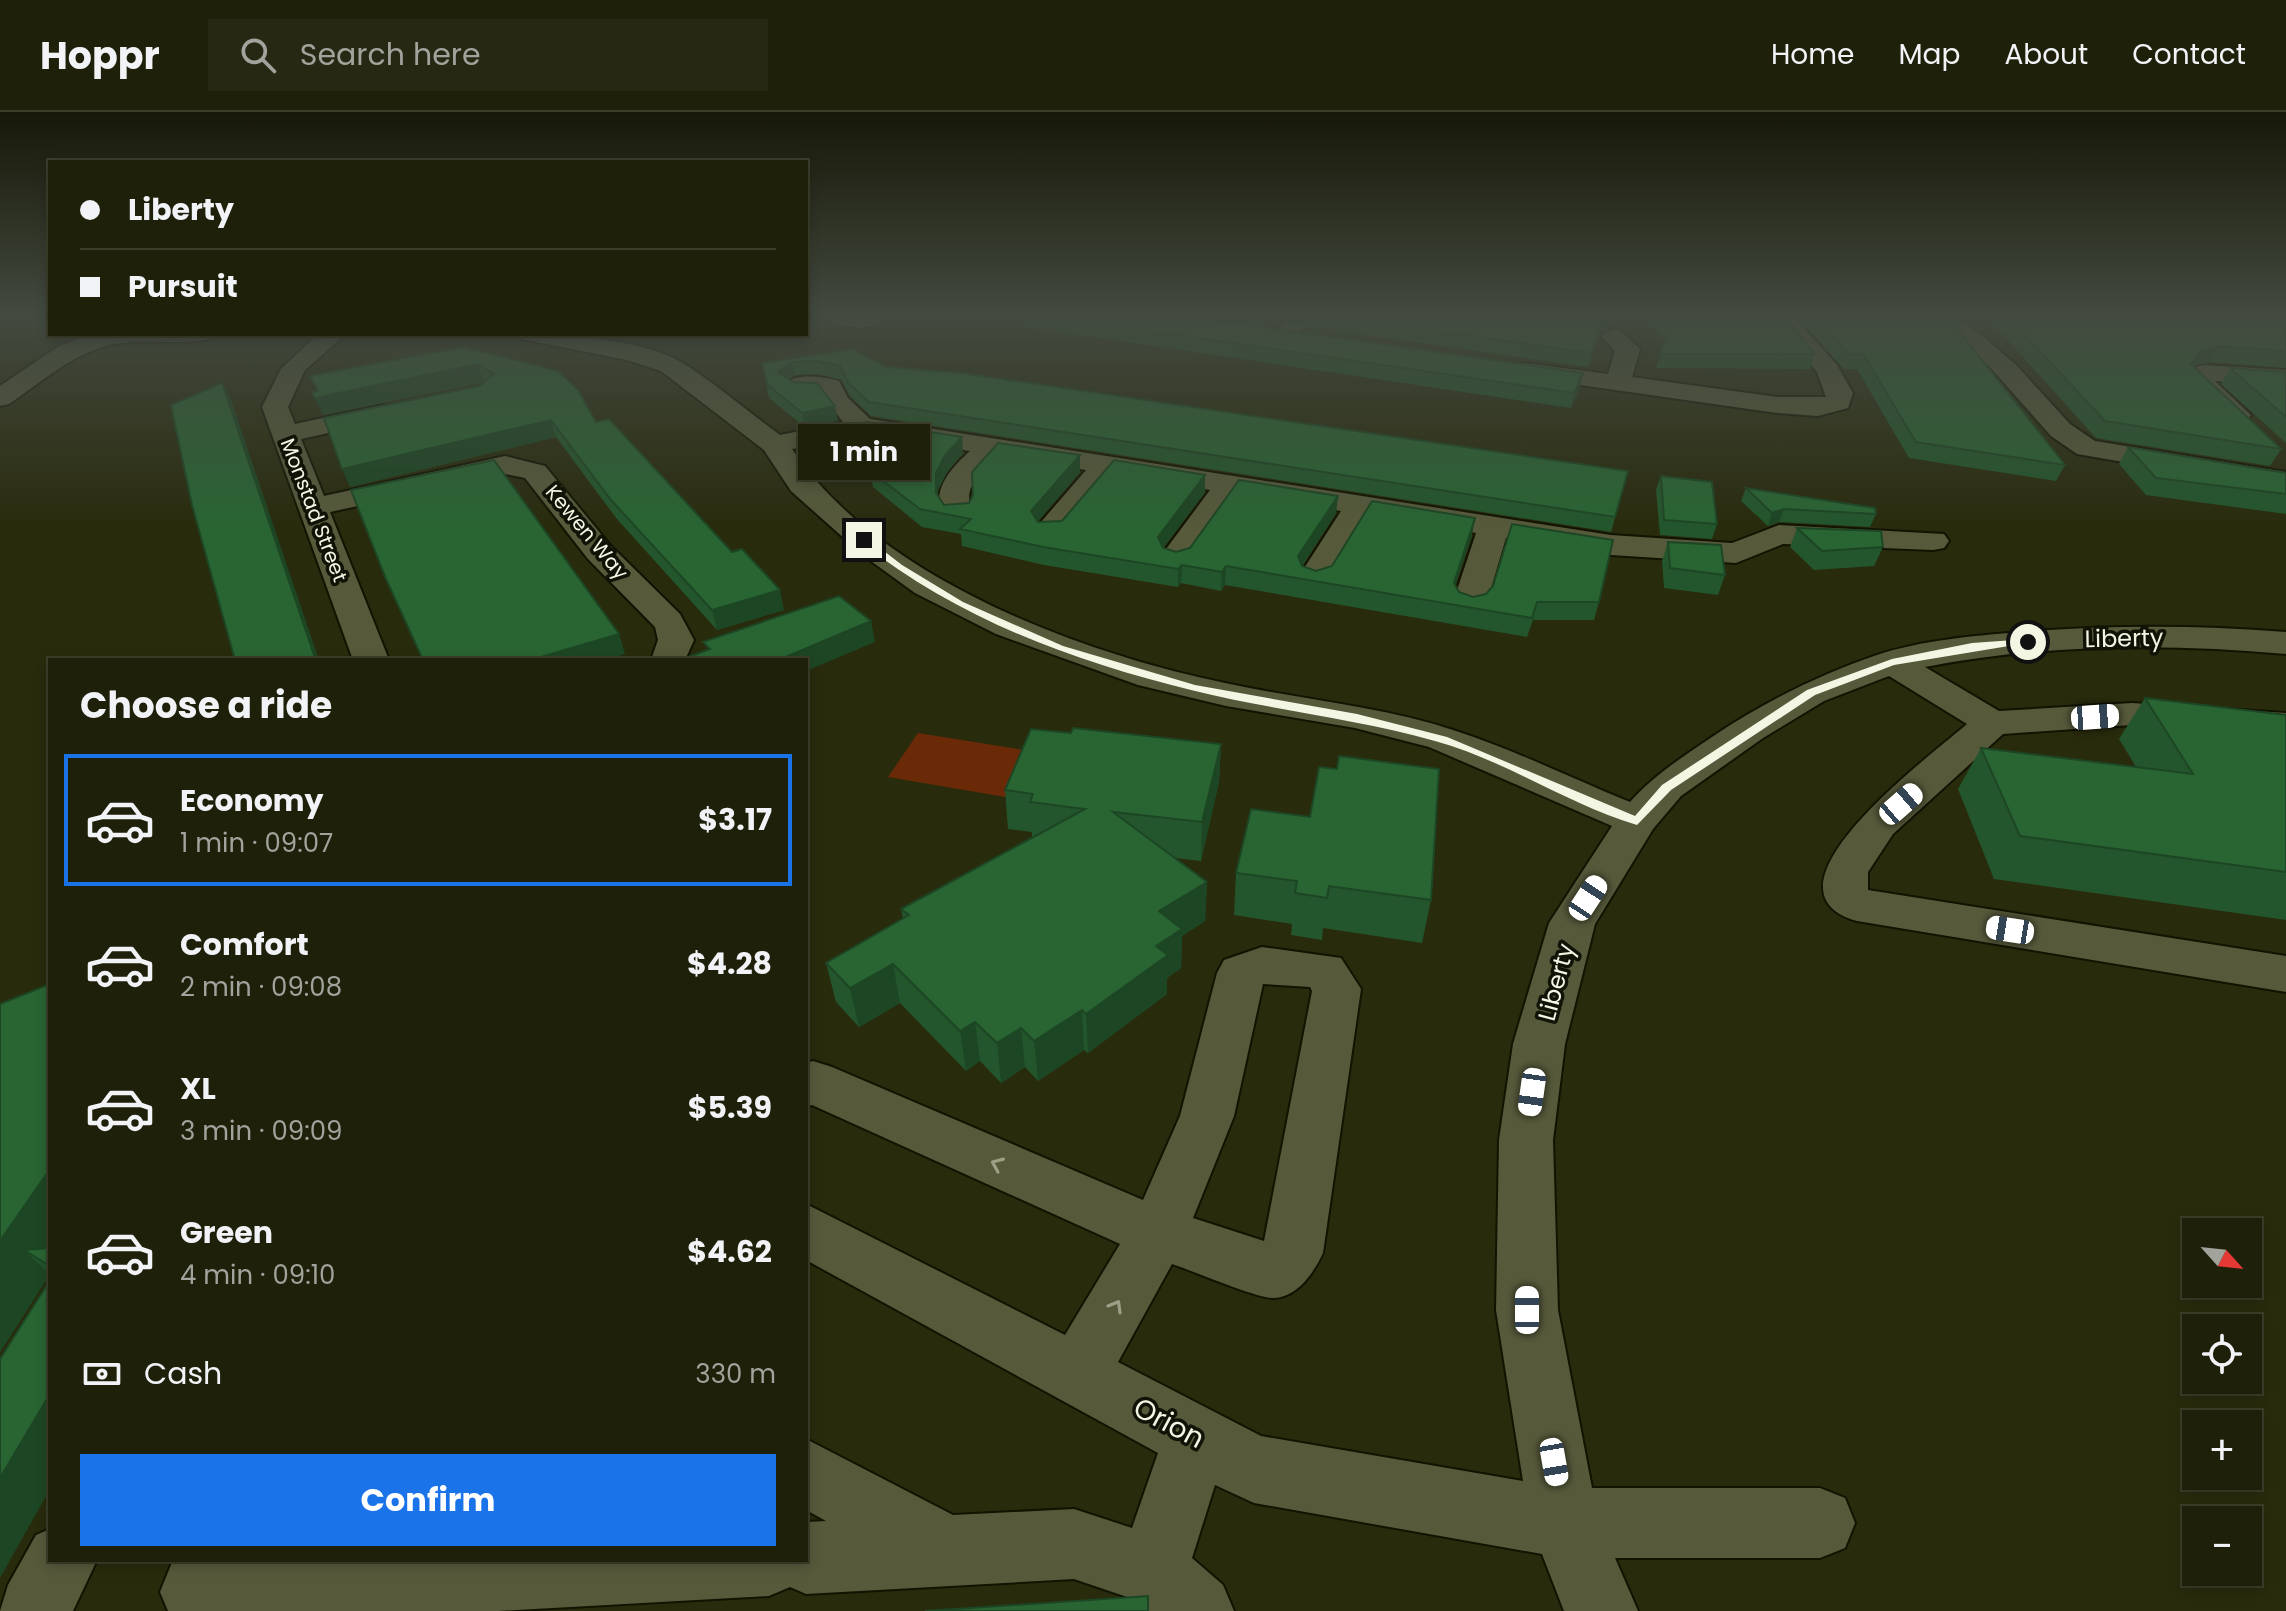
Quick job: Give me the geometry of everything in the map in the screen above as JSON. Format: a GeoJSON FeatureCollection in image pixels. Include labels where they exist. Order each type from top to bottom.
{"type":"FeatureCollection","features":[{"type":"Feature","properties":{"kind":"street","name":"Monstad Street"},"geometry":{"type":"LineString","coordinates":[[280,387],[275,407],[284,435],[370,658]]}},
{"type":"Feature","properties":{"kind":"street"},"geometry":{"type":"LineString","coordinates":[[698,387],[775,445],[801,485],[875,549],[927,586],[1008,627],[1095,660],[1179,684],[1357,717],[1443,739],[1637,821]]}},
{"type":"Feature","properties":{"kind":"street"},"geometry":{"type":"LineString","coordinates":[[830,387],[837,401],[862,426]]}},
{"type":"Feature","properties":{"kind":"street"},"geometry":{"type":"LineString","coordinates":[[1647,387],[1777,405],[1830,406],[1839,402],[1838,387]]}},
{"type":"Feature","properties":{"kind":"street"},"geometry":{"type":"LineString","coordinates":[[2019,387],[2048,422],[2068,439],[2087,448],[2286,481]]}},
{"type":"Feature","properties":{"kind":"street"},"geometry":{"type":"LineString","coordinates":[[2206,387],[2255,432]]}},
{"type":"Feature","properties":{"kind":"street"},"geometry":{"type":"LineString","coordinates":[[284,435],[407,408]]}},
{"type":"Feature","properties":{"kind":"street"},"geometry":{"type":"LineString","coordinates":[[775,445],[862,426],[1611,545],[1736,553],[1779,534],[1933,541]]}},
{"type":"Feature","properties":{"kind":"street"},"geometry":{"type":"LineString","coordinates":[[957,513],[951,503],[953,488],[992,447]]}},
{"type":"Feature","properties":{"kind":"street","name":"Kewen Way"},"geometry":{"type":"LineString","coordinates":[[314,507],[505,465],[535,472],[599,552],[677,633],[676,645],[667,658]]}},
{"type":"Feature","properties":{"kind":"street"},"geometry":{"type":"LineString","coordinates":[[1050,530],[1106,465]]}},
{"type":"Feature","properties":{"kind":"street"},"geometry":{"type":"LineString","coordinates":[[1176,557],[1229,485]]}},
{"type":"Feature","properties":{"kind":"street"},"geometry":{"type":"LineString","coordinates":[[1315,576],[1359,506]]}},
{"type":"Feature","properties":{"kind":"street"},"geometry":{"type":"LineString","coordinates":[[1470,602],[1493,528]]}},
{"type":"Feature","properties":{"kind":"street","name":"Liberty"},"geometry":{"type":"LineString","coordinates":[[1601,1611],[1564,1523],[1527,1310],[1526,1140],[1539,1044],[1572,923],[1637,821],[1666,787],[1749,730],[1811,693],[1892,662],[1972,647],[2083,638],[2203,636],[2286,643]]}},
{"type":"Feature","properties":{"kind":"street"},"geometry":{"type":"LineString","coordinates":[[669,658],[713,645]]}},
{"type":"Feature","properties":{"kind":"street"},"geometry":{"type":"LineString","coordinates":[[1892,662],[1992,723],[2132,714],[2286,725]]}},
{"type":"Feature","properties":{"kind":"street"},"geometry":{"type":"LineString","coordinates":[[1992,723],[1878,824],[1846,872],[1845,897],[1857,905],[2286,974]]}},
{"type":"Feature","properties":{"kind":"street"},"geometry":{"type":"LineString","coordinates":[[808,1085],[813,1082],[1158,1233],[1273,1271],[1293,1253],[1337,989],[1324,971],[1262,965],[1241,973],[1207,1116],[1158,1233],[1077,1374]]}},
{"type":"Feature","properties":{"kind":"street","name":"Orion"},"geometry":{"type":"LineString","coordinates":[[808,1231],[1254,1469],[1564,1523],[1820,1523]]}},
{"type":"Feature","properties":{"kind":"street"},"geometry":{"type":"LineString","coordinates":[[808,1558],[1074,1544],[1175,1591],[1197,1438]]}},
{"type":"Feature","properties":{"kind":"street"},"geometry":{"type":"LineString","coordinates":[[808,1474],[947,1550]]}},
{"type":"Feature","properties":{"kind":"street"},"geometry":{"type":"LineString","coordinates":[[34,1611],[60,1562]]}},
{"type":"Feature","properties":{"kind":"street"},"geometry":{"type":"LineString","coordinates":[[209,1562],[196,1592],[733,1562]]}},
{"type":"Feature","properties":{"kind":"shaded area"},"geometry":{"type":"Polygon","coordinates":[[[918,733],[1036,752],[1011,798],[888,777],[918,733]]]}},
{"type":"Feature","properties":{"kind":"building"},"geometry":{"type":"Polygon","coordinates":[[[213,387],[223,387],[315,658],[234,658],[192,505],[171,405],[213,387]]]}},
{"type":"Feature","properties":{"kind":"building"},"geometry":{"type":"Polygon","coordinates":[[[316,387],[368,387],[315,398],[312,392],[318,391],[316,387]]]}},
{"type":"Feature","properties":{"kind":"building"},"geometry":{"type":"Polygon","coordinates":[[[474,387],[575,387],[596,422],[609,419],[732,552],[742,549],[780,590],[712,610],[611,500],[551,420],[342,469],[324,418],[474,387]]]}},
{"type":"Feature","properties":{"kind":"building"},"geometry":{"type":"Polygon","coordinates":[[[771,387],[820,387],[835,406],[802,413],[771,387]]]}},
{"type":"Feature","properties":{"kind":"building"},"geometry":{"type":"Polygon","coordinates":[[[852,387],[1056,387],[1628,471],[1615,517],[869,402],[852,387]]]}},
{"type":"Feature","properties":{"kind":"building"},"geometry":{"type":"Polygon","coordinates":[[[1533,387],[1577,387],[1574,393],[1533,387]]]}},
{"type":"Feature","properties":{"kind":"building"},"geometry":{"type":"Polygon","coordinates":[[[1883,387],[2003,387],[2065,465],[1916,442],[1883,387]]]}},
{"type":"Feature","properties":{"kind":"building"},"geometry":{"type":"Polygon","coordinates":[[[2073,387],[2215,387],[2281,449],[2105,421],[2073,387]]]}},
{"type":"Feature","properties":{"kind":"building"},"geometry":{"type":"Polygon","coordinates":[[[2252,387],[2286,387],[2286,417],[2252,387]]]}},
{"type":"Feature","properties":{"kind":"building"},"geometry":{"type":"Polygon","coordinates":[[[867,422],[962,437],[945,455],[936,473],[936,493],[944,505],[969,503],[973,495],[972,472],[998,443],[1080,455],[1031,511],[1038,522],[1062,521],[1114,460],[1205,475],[1158,537],[1163,548],[1176,552],[1190,548],[1239,480],[1338,496],[1298,556],[1302,566],[1316,571],[1332,566],[1372,501],[1475,518],[1454,583],[1459,592],[1473,597],[1486,594],[1493,586],[1512,524],[1613,540],[1599,602],[1537,602],[1532,618],[1226,566],[1222,572],[1182,565],[1178,569],[1043,547],[960,529],[971,519],[920,509],[870,471],[890,461],[854,455],[865,447],[833,441],[839,437],[825,429],[867,422]]]}},
{"type":"Feature","properties":{"kind":"building"},"geometry":{"type":"Polygon","coordinates":[[[2128,447],[2286,473],[2286,494],[2156,478],[2128,447]]]}},
{"type":"Feature","properties":{"kind":"building"},"geometry":{"type":"Polygon","coordinates":[[[494,460],[619,634],[538,658],[422,658],[386,579],[351,490],[494,460]]]}},
{"type":"Feature","properties":{"kind":"building"},"geometry":{"type":"Polygon","coordinates":[[[1661,476],[1712,482],[1717,524],[1664,520],[1661,476]]]}},
{"type":"Feature","properties":{"kind":"building"},"geometry":{"type":"Polygon","coordinates":[[[1746,488],[1875,508],[1876,514],[1784,509],[1772,513],[1746,488]]]}},
{"type":"Feature","properties":{"kind":"building"},"geometry":{"type":"Polygon","coordinates":[[[1797,528],[1881,531],[1883,547],[1822,551],[1797,528]]]}},
{"type":"Feature","properties":{"kind":"building"},"geometry":{"type":"Polygon","coordinates":[[[1668,542],[1721,545],[1725,575],[1670,568],[1668,542]]]}},
{"type":"Feature","properties":{"kind":"building"},"geometry":{"type":"Polygon","coordinates":[[[839,596],[871,621],[783,658],[685,658],[710,649],[703,642],[839,596]]]}},
{"type":"Feature","properties":{"kind":"building"},"geometry":{"type":"Polygon","coordinates":[[[2145,698],[2286,715],[2286,872],[2020,836],[1981,748],[2193,774],[2145,698]]]}},
{"type":"Feature","properties":{"kind":"building"},"geometry":{"type":"Polygon","coordinates":[[[1073,728],[1221,744],[1202,822],[1113,812],[1207,882],[1159,911],[1182,929],[1156,946],[1168,955],[1086,1014],[1082,1010],[1034,1041],[1021,1028],[997,1043],[975,1022],[960,1031],[893,964],[850,988],[826,963],[909,915],[901,909],[1085,809],[1030,802],[1033,794],[1005,790],[1031,729],[1071,733],[1073,728]]]}},
{"type":"Feature","properties":{"kind":"building"},"geometry":{"type":"Polygon","coordinates":[[[1339,756],[1439,769],[1431,900],[1329,886],[1327,898],[1295,893],[1297,881],[1236,873],[1251,809],[1310,817],[1319,767],[1337,769],[1339,756]]]}},
{"type":"Feature","properties":{"kind":"building"},"geometry":{"type":"Polygon","coordinates":[[[48,985],[48,1172],[0,1241],[0,1004],[48,985]]]}},
{"type":"Feature","properties":{"kind":"building"},"geometry":{"type":"Polygon","coordinates":[[[48,1248],[48,1265],[24,1250],[48,1248]]]}},
{"type":"Feature","properties":{"kind":"building"},"geometry":{"type":"Polygon","coordinates":[[[48,1283],[48,1397],[0,1478],[0,1359],[48,1283]]]}},
{"type":"Feature","properties":{"kind":"building"},"geometry":{"type":"Polygon","coordinates":[[[1148,1596],[1148,1611],[925,1611],[1148,1596]]]}},
{"type":"Feature","properties":{"kind":"route"},"geometry":{"type":"LineString","coordinates":[[864,540],[927,586],[1008,627],[1060,648],[1193,688],[1292,708],[1357,717],[1443,739],[1637,821],[1666,787],[1749,730],[1811,693],[1892,662],[1972,647],[2028,642]]}}]}
